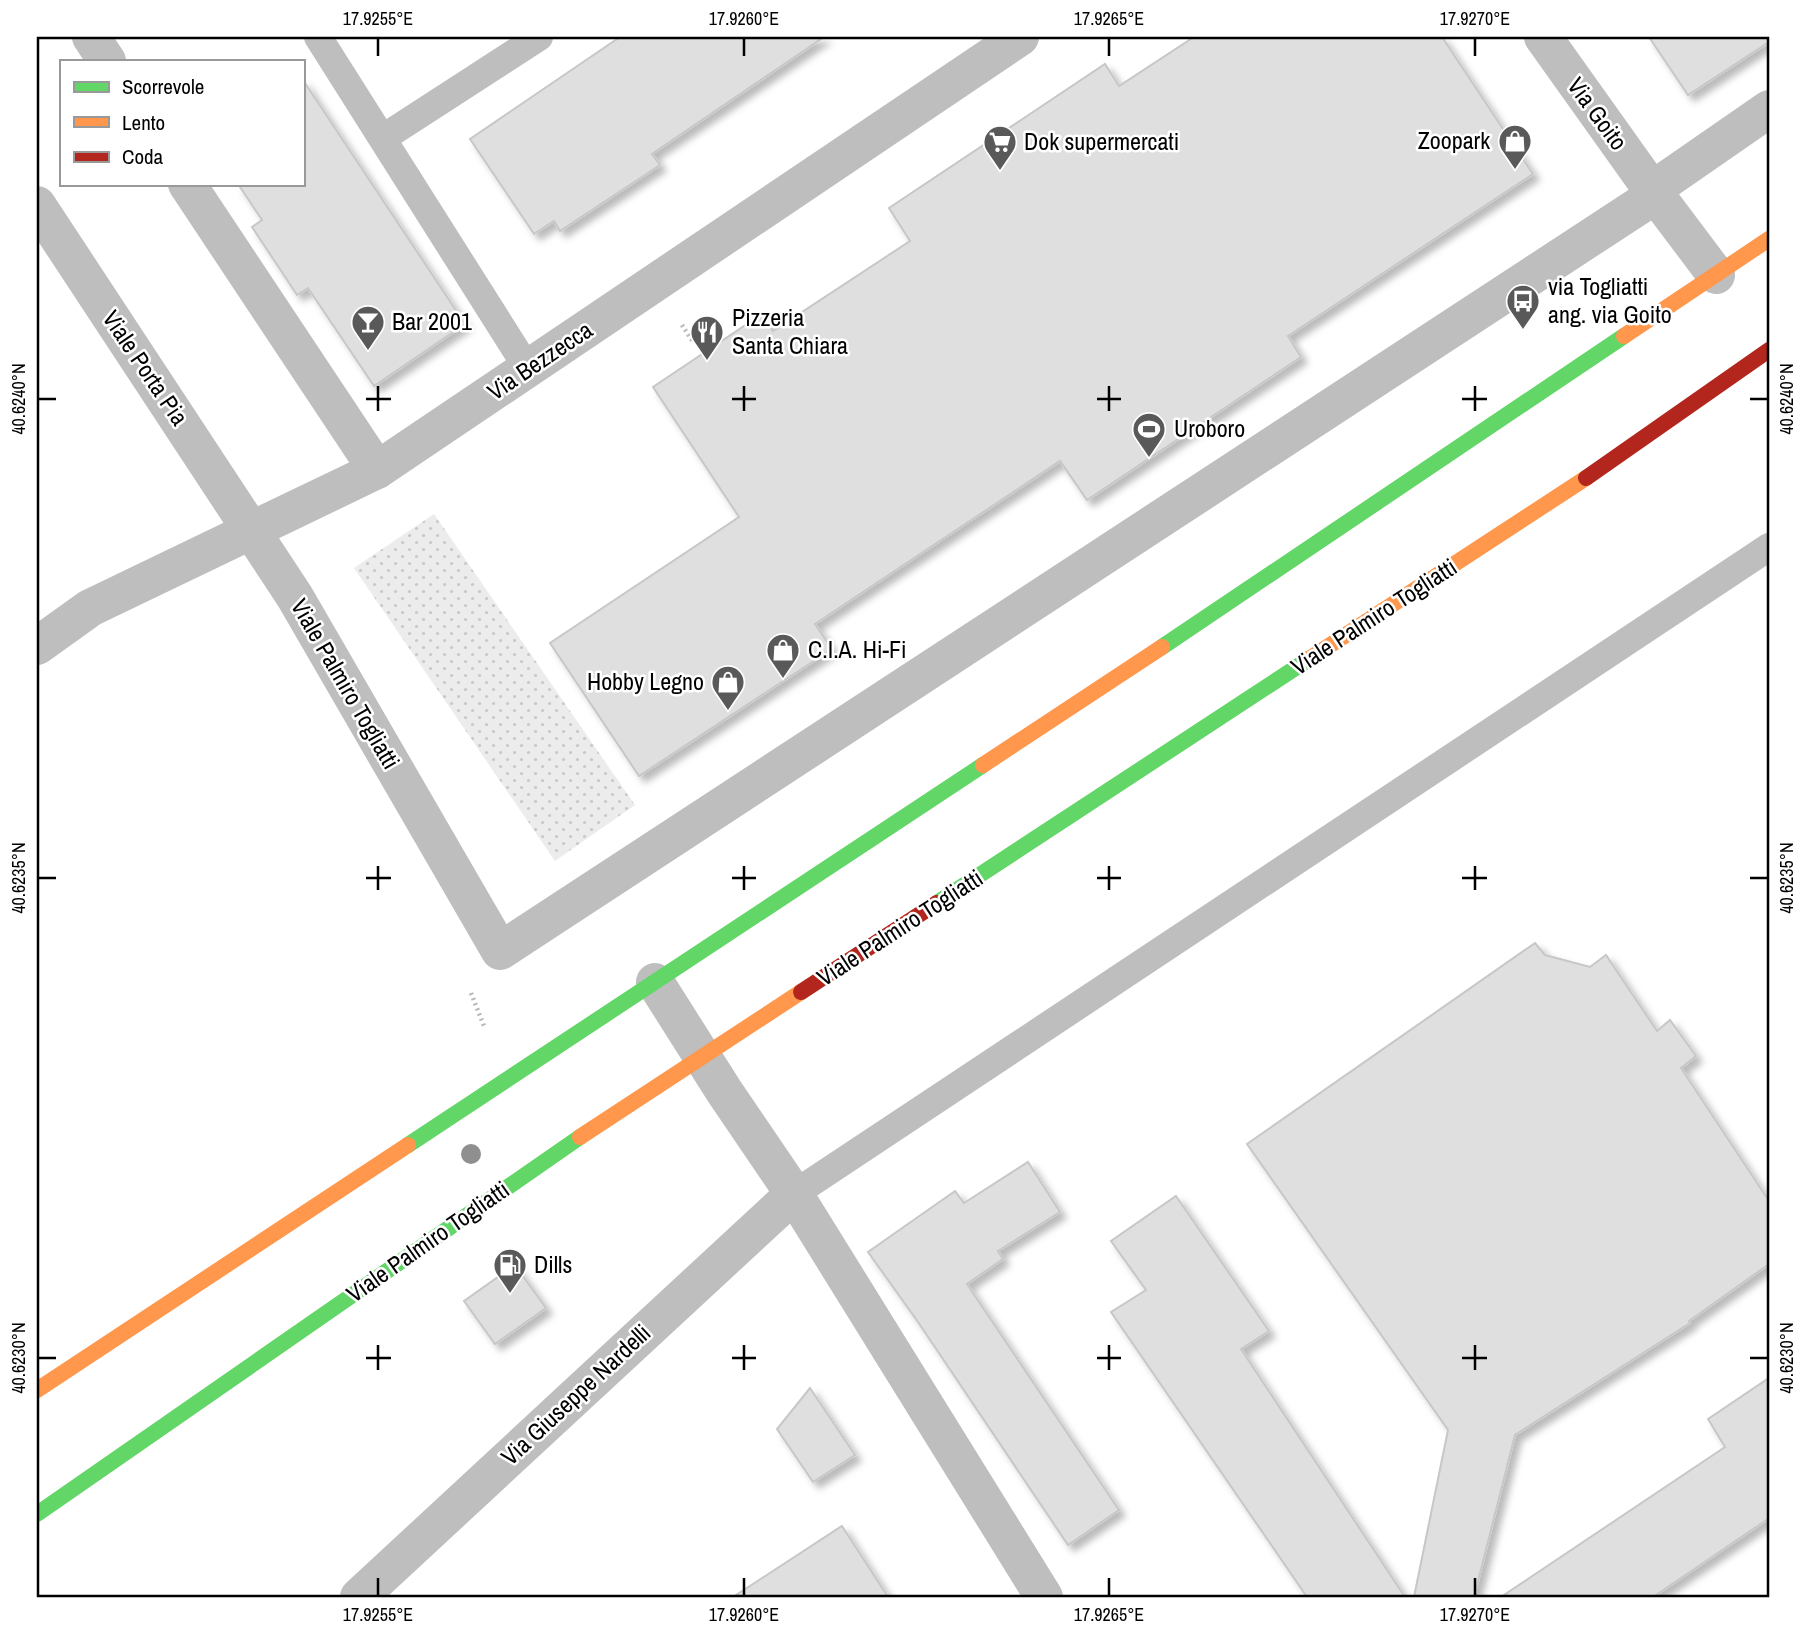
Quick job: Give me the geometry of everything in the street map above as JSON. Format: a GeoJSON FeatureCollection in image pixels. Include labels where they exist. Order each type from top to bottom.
{"type":"FeatureCollection","features":[{"type":"Feature","properties":{"kind":"street"},"geometry":{"type":"LineString","coordinates":[[90,37],[106,60]]}},
{"type":"Feature","properties":{"kind":"street","name":"Via Bezzecca"},"geometry":{"type":"LineString","coordinates":[[37,646],[90,608],[377,470],[1020,37]]}},
{"type":"Feature","properties":{"kind":"street","name":"Via Goito"},"geometry":{"type":"LineString","coordinates":[[1542,37],[1654,192]]}},
{"type":"Feature","properties":{"kind":"street","name":"Viale Palmiro Togliatti"},"geometry":{"type":"LineString","coordinates":[[252,531],[295,597],[500,951],[1654,192],[1769,110]]}},
{"type":"Feature","properties":{"kind":"street"},"geometry":{"type":"LineString","coordinates":[[188,186],[377,470]]}},
{"type":"Feature","properties":{"kind":"street"},"geometry":{"type":"LineString","coordinates":[[1654,192],[1716,275]]}},
{"type":"Feature","properties":{"kind":"street","name":"Viale Porta Pia"},"geometry":{"type":"LineString","coordinates":[[37,205],[252,531]]}},
{"type":"Feature","properties":{"kind":"street"},"geometry":{"type":"LineString","coordinates":[[37,1390],[1194,626],[1769,239]]}},
{"type":"Feature","properties":{"kind":"street","name":"Viale Palmiro Togliatti"},"geometry":{"type":"LineString","coordinates":[[37,1514],[566,1146],[1589,476],[1769,350]]}},
{"type":"Feature","properties":{"kind":"street"},"geometry":{"type":"LineString","coordinates":[[655,982],[793,1194],[1044,1597]]}},
{"type":"Feature","properties":{"kind":"street","name":"Via Giuseppe Nardelli"},"geometry":{"type":"LineString","coordinates":[[359,1597],[793,1194]]}},
{"type":"Feature","properties":{"kind":"lane"},"geometry":{"type":"LineString","coordinates":[[318,37],[528,369]]}},
{"type":"Feature","properties":{"kind":"lane"},"geometry":{"type":"LineString","coordinates":[[383,138],[539,37]]}},
{"type":"Feature","properties":{"kind":"lane"},"geometry":{"type":"LineString","coordinates":[[793,1194],[1769,547]]}},
{"type":"Feature","properties":{"kind":"shaded area"},"geometry":{"type":"Polygon","coordinates":[[[434,514],[635,805],[555,861],[354,568],[434,514]]]}},
{"type":"Feature","properties":{"kind":"building"},"geometry":{"type":"Polygon","coordinates":[[[620,37],[824,37],[652,154],[660,165],[560,231],[554,221],[534,234],[470,139],[620,37]]]}},
{"type":"Feature","properties":{"kind":"building"},"geometry":{"type":"Polygon","coordinates":[[[1194,37],[1442,37],[1533,174],[1288,336],[1301,357],[1087,500],[1060,461],[815,624],[832,649],[639,776],[550,643],[739,517],[653,387],[762,314],[773,331],[910,241],[889,208],[1105,64],[1119,86],[1194,37]]]}},
{"type":"Feature","properties":{"kind":"building"},"geometry":{"type":"Polygon","coordinates":[[[1649,37],[1769,37],[1769,42],[1688,95],[1649,37]]]}},
{"type":"Feature","properties":{"kind":"building"},"geometry":{"type":"Polygon","coordinates":[[[304,82],[465,324],[374,386],[308,288],[297,295],[252,227],[262,220],[239,186],[304,186],[304,82]]]}},
{"type":"Feature","properties":{"kind":"building"},"geometry":{"type":"Polygon","coordinates":[[[1535,943],[1545,955],[1590,967],[1606,955],[1657,1031],[1670,1020],[1696,1056],[1681,1068],[1769,1201],[1769,1264],[1689,1321],[1690,1323],[1515,1435],[1474,1597],[1414,1597],[1448,1430],[1247,1144],[1535,943]]]}},
{"type":"Feature","properties":{"kind":"building"},"geometry":{"type":"Polygon","coordinates":[[[1028,1162],[1060,1212],[998,1251],[1003,1259],[967,1284],[1119,1510],[1068,1545],[868,1252],[955,1191],[964,1203],[1028,1162]]]}},
{"type":"Feature","properties":{"kind":"building"},"geometry":{"type":"Polygon","coordinates":[[[1176,1196],[1269,1331],[1241,1349],[1405,1597],[1307,1597],[1111,1312],[1146,1290],[1111,1241],[1176,1196]]]}},
{"type":"Feature","properties":{"kind":"building"},"geometry":{"type":"Polygon","coordinates":[[[515,1265],[546,1308],[495,1344],[464,1301],[515,1265]]]}},
{"type":"Feature","properties":{"kind":"building"},"geometry":{"type":"Polygon","coordinates":[[[1769,1378],[1769,1521],[1768,1519],[1653,1597],[1501,1597],[1725,1447],[1708,1419],[1769,1378]]]}},
{"type":"Feature","properties":{"kind":"building"},"geometry":{"type":"Polygon","coordinates":[[[810,1388],[855,1455],[813,1482],[777,1429],[810,1388]]]}},
{"type":"Feature","properties":{"kind":"building"},"geometry":{"type":"Polygon","coordinates":[[[842,1526],[888,1597],[733,1597],[842,1526]]]}},
{"type":"Feature","properties":{"kind":"traffic: fast"},"geometry":{"type":"LineString","coordinates":[[1162,647],[1624,336]]}},
{"type":"Feature","properties":{"kind":"traffic: fast"},"geometry":{"type":"LineString","coordinates":[[937,903],[1309,659]]}},
{"type":"Feature","properties":{"kind":"traffic: fast"},"geometry":{"type":"LineString","coordinates":[[408,1145],[983,765]]}},
{"type":"Feature","properties":{"kind":"traffic: fast"},"geometry":{"type":"LineString","coordinates":[[37,1514],[580,1137]]}},
{"type":"Feature","properties":{"kind":"traffic: slow"},"geometry":{"type":"LineString","coordinates":[[1624,336],[1769,239]]}},
{"type":"Feature","properties":{"kind":"traffic: slow"},"geometry":{"type":"LineString","coordinates":[[1309,659],[1586,478]]}},
{"type":"Feature","properties":{"kind":"traffic: slow"},"geometry":{"type":"LineString","coordinates":[[983,765],[1162,647]]}},
{"type":"Feature","properties":{"kind":"traffic: slow"},"geometry":{"type":"LineString","coordinates":[[580,1137],[801,992]]}},
{"type":"Feature","properties":{"kind":"traffic: slow"},"geometry":{"type":"LineString","coordinates":[[37,1390],[408,1145]]}},
{"type":"Feature","properties":{"kind":"traffic: jam"},"geometry":{"type":"LineString","coordinates":[[1586,478],[1769,350]]}},
{"type":"Feature","properties":{"kind":"traffic: jam"},"geometry":{"type":"LineString","coordinates":[[801,992],[937,903]]}},
{"type":"Feature","properties":{"kind":"place","name":"Zoopark"},"geometry":{"type":"Point","coordinates":[1515,171]}},
{"type":"Feature","properties":{"kind":"place","name":"Dok supermercati"},"geometry":{"type":"Point","coordinates":[1000,172]}},
{"type":"Feature","properties":{"kind":"place","name":"via Togliatti ang. via Goito"},"geometry":{"type":"Point","coordinates":[1523,331]}},
{"type":"Feature","properties":{"kind":"place","name":"Bar 2001"},"geometry":{"type":"Point","coordinates":[368,352]}},
{"type":"Feature","properties":{"kind":"place","name":"Pizzeria Santa Chiara"},"geometry":{"type":"Point","coordinates":[707,362]}},
{"type":"Feature","properties":{"kind":"place","name":"Uroboro"},"geometry":{"type":"Point","coordinates":[1149,459]}},
{"type":"Feature","properties":{"kind":"place","name":"C.I.A. Hi-Fi"},"geometry":{"type":"Point","coordinates":[783,680]}},
{"type":"Feature","properties":{"kind":"place","name":"Hobby Legno"},"geometry":{"type":"Point","coordinates":[728,712]}},
{"type":"Feature","properties":{"kind":"place","name":"Dills"},"geometry":{"type":"Point","coordinates":[510,1295]}}]}
